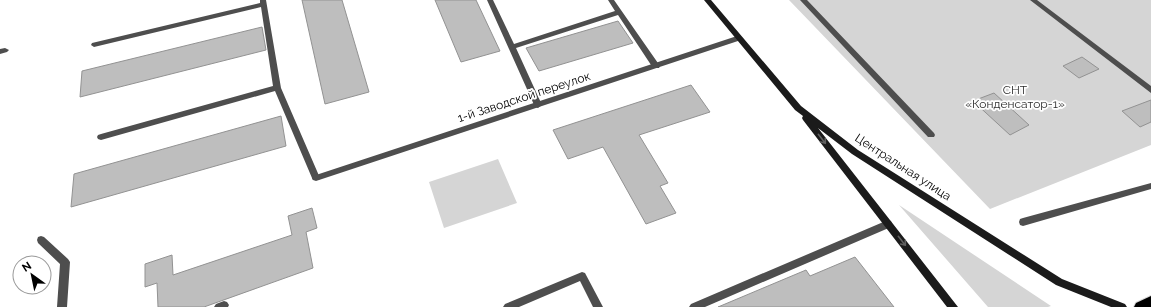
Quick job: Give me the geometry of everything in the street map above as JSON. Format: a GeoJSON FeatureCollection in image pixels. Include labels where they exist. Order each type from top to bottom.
{"type":"FeatureCollection","features":[{"type":"Feature","properties":{"kind":"main road"},"geometry":{"type":"LineString","coordinates":[[1140,307],[1151,302]]}},
{"type":"Feature","properties":{"kind":"street"},"geometry":{"type":"LineString","coordinates":[[490,0],[538,105]]}},
{"type":"Feature","properties":{"kind":"street"},"geometry":{"type":"LineString","coordinates":[[611,0],[656,66]]}},
{"type":"Feature","properties":{"kind":"street","name":"Центральная улица"},"geometry":{"type":"LineString","coordinates":[[707,0],[798,108],[855,152],[1059,282],[1122,307]]}},
{"type":"Feature","properties":{"kind":"street"},"geometry":{"type":"LineString","coordinates":[[803,0],[931,135]]}},
{"type":"Feature","properties":{"kind":"street"},"geometry":{"type":"LineString","coordinates":[[1033,0],[1151,90]]}},
{"type":"Feature","properties":{"kind":"street"},"geometry":{"type":"LineString","coordinates":[[94,45],[263,2],[277,88],[101,137]]}},
{"type":"Feature","properties":{"kind":"street"},"geometry":{"type":"LineString","coordinates":[[512,47],[619,12]]}},
{"type":"Feature","properties":{"kind":"street","name":"1-й Заводской переулок"},"geometry":{"type":"LineString","coordinates":[[277,88],[316,178],[739,38]]}},
{"type":"Feature","properties":{"kind":"street"},"geometry":{"type":"LineString","coordinates":[[798,108],[953,307]]}},
{"type":"Feature","properties":{"kind":"street"},"geometry":{"type":"LineString","coordinates":[[1023,222],[1151,186]]}},
{"type":"Feature","properties":{"kind":"street"},"geometry":{"type":"LineString","coordinates":[[694,307],[888,224]]}},
{"type":"Feature","properties":{"kind":"street"},"geometry":{"type":"LineString","coordinates":[[41,240],[64,262],[62,307]]}},
{"type":"Feature","properties":{"kind":"street"},"geometry":{"type":"LineString","coordinates":[[508,307],[582,276],[598,307]]}},
{"type":"Feature","properties":{"kind":"green space","name":"СНТ «Конденсатор-1»"},"geometry":{"type":"Polygon","coordinates":[[[789,0],[1151,0],[1151,145],[990,209],[789,0]]]}},
{"type":"Feature","properties":{"kind":"green space"},"geometry":{"type":"Polygon","coordinates":[[[498,159],[517,203],[444,228],[429,182],[498,159]]]}},
{"type":"Feature","properties":{"kind":"green space"},"geometry":{"type":"Polygon","coordinates":[[[899,205],[1051,306],[988,307],[899,205]]]}},
{"type":"Feature","properties":{"kind":"building"},"geometry":{"type":"Polygon","coordinates":[[[302,0],[342,0],[369,92],[325,104],[302,0]]]}},
{"type":"Feature","properties":{"kind":"building"},"geometry":{"type":"Polygon","coordinates":[[[435,0],[476,0],[500,51],[461,62],[435,0]]]}},
{"type":"Feature","properties":{"kind":"building"},"geometry":{"type":"Polygon","coordinates":[[[618,21],[633,43],[539,71],[526,48],[618,21]]]}},
{"type":"Feature","properties":{"kind":"building"},"geometry":{"type":"Polygon","coordinates":[[[262,27],[266,50],[80,97],[82,71],[262,27]]]}},
{"type":"Feature","properties":{"kind":"building"},"geometry":{"type":"Polygon","coordinates":[[[1082,57],[1099,69],[1079,78],[1063,66],[1082,57]]]}},
{"type":"Feature","properties":{"kind":"building"},"geometry":{"type":"Polygon","coordinates":[[[691,85],[710,112],[639,135],[668,183],[660,186],[676,213],[646,224],[603,147],[568,159],[553,130],[691,85]]]}},
{"type":"Feature","properties":{"kind":"building"},"geometry":{"type":"Polygon","coordinates":[[[994,93],[1029,125],[1010,135],[973,101],[994,93]]]}},
{"type":"Feature","properties":{"kind":"building"},"geometry":{"type":"Polygon","coordinates":[[[1151,100],[1151,122],[1140,127],[1122,111],[1151,100]]]}},
{"type":"Feature","properties":{"kind":"building"},"geometry":{"type":"Polygon","coordinates":[[[281,116],[286,146],[71,207],[74,174],[281,116]]]}},
{"type":"Feature","properties":{"kind":"building"},"geometry":{"type":"Polygon","coordinates":[[[312,208],[317,228],[306,232],[313,268],[204,307],[158,307],[157,283],[145,287],[145,264],[172,255],[173,275],[292,235],[288,216],[312,208]]]}},
{"type":"Feature","properties":{"kind":"building"},"geometry":{"type":"Polygon","coordinates":[[[855,257],[894,307],[718,307],[806,270],[810,276],[855,257]]]}}]}
